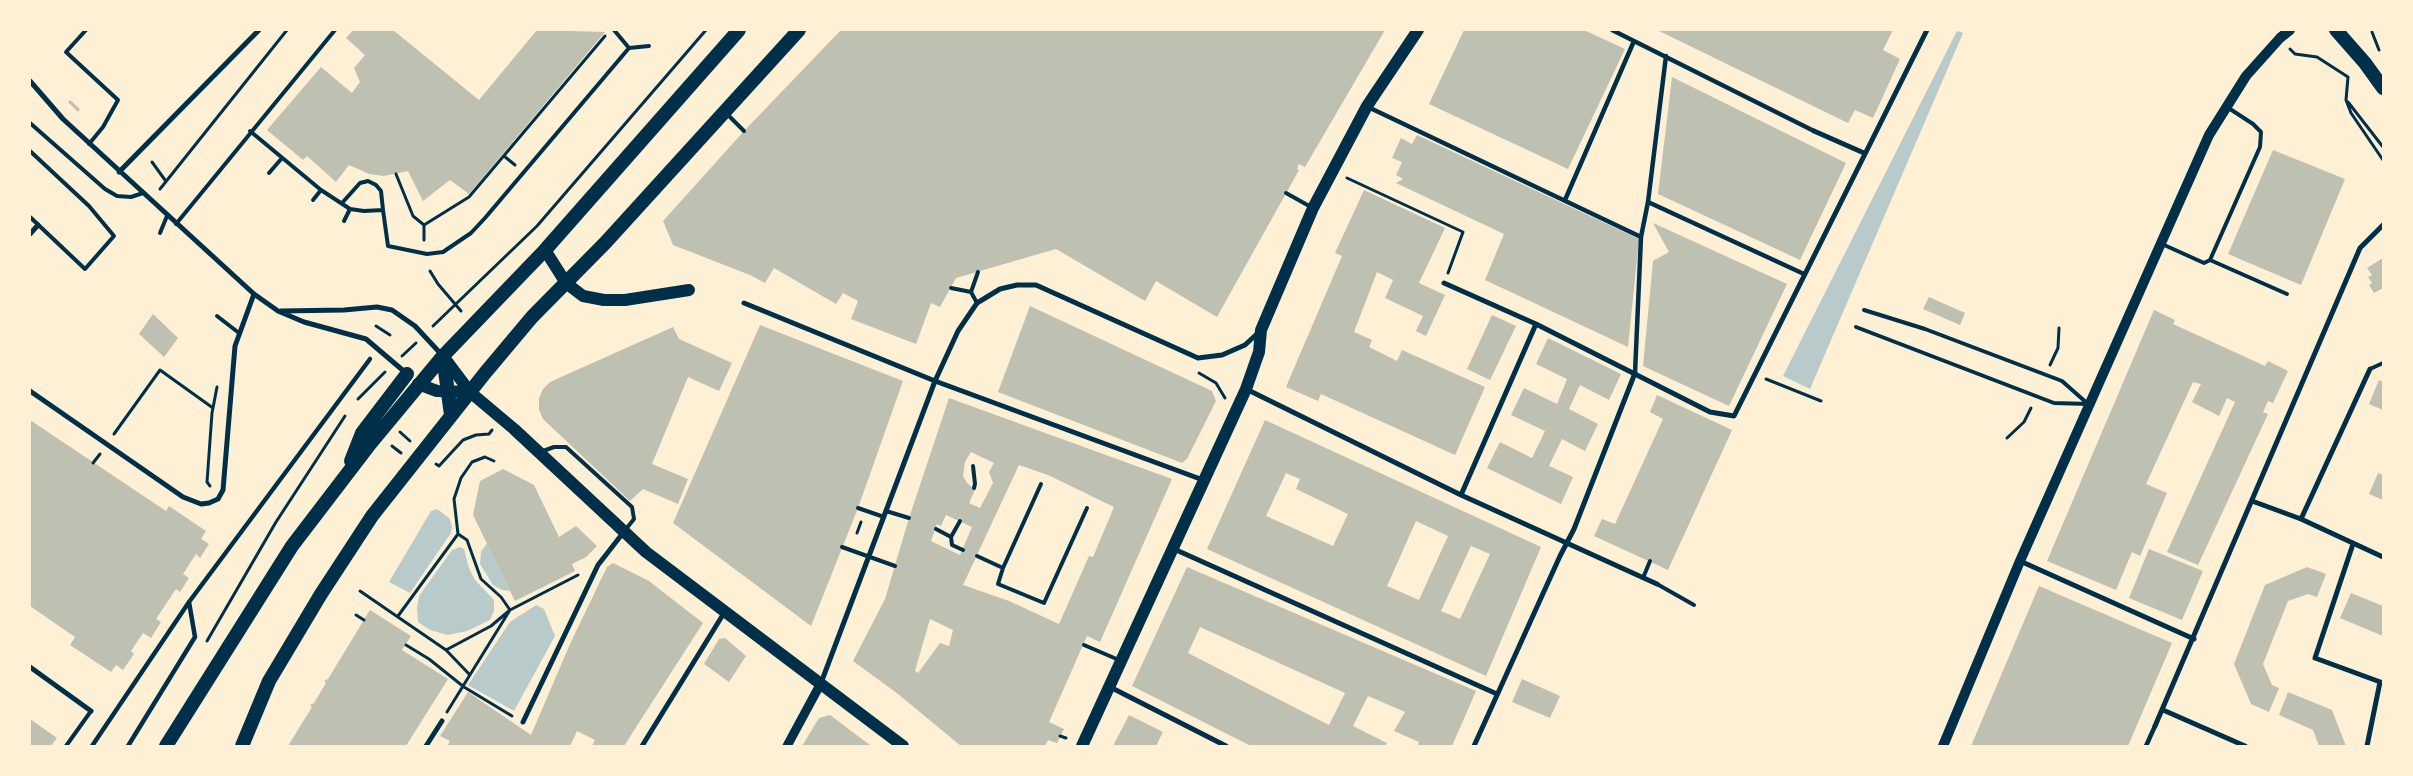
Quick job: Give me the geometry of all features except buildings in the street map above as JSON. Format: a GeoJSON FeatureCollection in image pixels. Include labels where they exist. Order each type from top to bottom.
{"type":"FeatureCollection","features":[{"type":"Feature","properties":{"kind":"highway"},"geometry":{"type":"LineString","coordinates":[[166,746],[292,546],[418,384],[545,250],[739,30]]}},
{"type":"Feature","properties":{"kind":"highway"},"geometry":{"type":"LineString","coordinates":[[242,746],[269,681],[321,594],[372,516],[532,317],[725,113],[799,30]]}},
{"type":"Feature","properties":{"kind":"highway"},"geometry":{"type":"LineString","coordinates":[[2336,30],[2365,63],[2383,88]]}},
{"type":"Feature","properties":{"kind":"highway"},"geometry":{"type":"LineString","coordinates":[[443,356],[451,416]]}},
{"type":"Feature","properties":{"kind":"highway"},"geometry":{"type":"LineString","coordinates":[[345,476],[362,433],[408,374]]}},
{"type":"Feature","properties":{"kind":"main road"},"geometry":{"type":"LineString","coordinates":[[1082,746],[1246,389],[1259,352],[1261,330],[1313,208],[1367,106],[1418,30]]}},
{"type":"Feature","properties":{"kind":"main road"},"geometry":{"type":"LineString","coordinates":[[1943,746],[2020,560],[2209,135],[2246,76],[2280,38],[2290,30]]}},
{"type":"Feature","properties":{"kind":"main road"},"geometry":{"type":"LineString","coordinates":[[545,250],[566,283],[583,296],[604,300],[644,298],[689,290]]}},
{"type":"Feature","properties":{"kind":"main road"},"geometry":{"type":"LineString","coordinates":[[443,356],[470,392],[624,532],[724,613],[821,683],[903,746]]}},
{"type":"Feature","properties":{"kind":"main road"},"geometry":{"type":"LineString","coordinates":[[418,384],[437,391],[470,392]]}},
{"type":"Feature","properties":{"kind":"street"},"geometry":{"type":"LineString","coordinates":[[119,172],[259,30]]}},
{"type":"Feature","properties":{"kind":"street"},"geometry":{"type":"LineString","coordinates":[[1612,30],[1814,131],[1864,153]]}},
{"type":"Feature","properties":{"kind":"street"},"geometry":{"type":"LineString","coordinates":[[1444,283],[1536,324],[1710,412],[1734,416],[1927,30]]}},
{"type":"Feature","properties":{"kind":"street"},"geometry":{"type":"LineString","coordinates":[[1565,200],[1634,41]]}},
{"type":"Feature","properties":{"kind":"street"},"geometry":{"type":"LineString","coordinates":[[1474,746],[1574,529],[1636,373],[1641,237],[1648,202],[1666,56]]}},
{"type":"Feature","properties":{"kind":"street"},"geometry":{"type":"LineString","coordinates":[[30,81],[47,104],[89,144],[254,294],[278,311],[304,322],[366,338],[418,384]]}},
{"type":"Feature","properties":{"kind":"street"},"geometry":{"type":"LineString","coordinates":[[1367,106],[1641,237]]}},
{"type":"Feature","properties":{"kind":"street"},"geometry":{"type":"LineString","coordinates":[[1648,202],[1804,274]]}},
{"type":"Feature","properties":{"kind":"street"},"geometry":{"type":"LineString","coordinates":[[30,234],[38,225]]}},
{"type":"Feature","properties":{"kind":"street"},"geometry":{"type":"LineString","coordinates":[[2146,746],[2194,639],[2360,248],[2383,225]]}},
{"type":"Feature","properties":{"kind":"street"},"geometry":{"type":"LineString","coordinates":[[787,746],[821,683],[935,381],[958,330],[977,303],[1000,289],[1017,285],[1036,286],[1198,358],[1222,354],[1245,345],[1261,330]]}},
{"type":"Feature","properties":{"kind":"street"},"geometry":{"type":"LineString","coordinates":[[30,391],[183,497],[201,504],[209,503],[218,499],[224,481],[235,346],[254,294]]}},
{"type":"Feature","properties":{"kind":"street"},"geometry":{"type":"LineString","coordinates":[[744,304],[935,381],[1203,480]]}},
{"type":"Feature","properties":{"kind":"street"},"geometry":{"type":"LineString","coordinates":[[278,311],[344,310],[377,307],[392,310],[415,326],[443,356]]}},
{"type":"Feature","properties":{"kind":"street"},"geometry":{"type":"LineString","coordinates":[[1461,495],[1536,324]]}},
{"type":"Feature","properties":{"kind":"street"},"geometry":{"type":"LineString","coordinates":[[92,746],[189,602],[370,359]]}},
{"type":"Feature","properties":{"kind":"street"},"geometry":{"type":"LineString","coordinates":[[2301,519],[2370,369]]}},
{"type":"Feature","properties":{"kind":"street"},"geometry":{"type":"LineString","coordinates":[[1246,389],[1461,495],[1657,584]]}},
{"type":"Feature","properties":{"kind":"street"},"geometry":{"type":"LineString","coordinates":[[2252,501],[2301,519],[2383,557]]}},
{"type":"Feature","properties":{"kind":"street"},"geometry":{"type":"LineString","coordinates":[[523,722],[598,565],[624,532]]}},
{"type":"Feature","properties":{"kind":"street"},"geometry":{"type":"LineString","coordinates":[[2353,544],[2315,658],[2381,683],[2367,746]]}},
{"type":"Feature","properties":{"kind":"street"},"geometry":{"type":"LineString","coordinates":[[1172,548],[1497,694]]}},
{"type":"Feature","properties":{"kind":"street"},"geometry":{"type":"LineString","coordinates":[[2020,560],[2194,639]]}},
{"type":"Feature","properties":{"kind":"street"},"geometry":{"type":"LineString","coordinates":[[128,746],[195,637],[189,602]]}},
{"type":"Feature","properties":{"kind":"street"},"geometry":{"type":"LineString","coordinates":[[642,746],[724,613]]}},
{"type":"Feature","properties":{"kind":"street"},"geometry":{"type":"LineString","coordinates":[[30,667],[92,711]]}},
{"type":"Feature","properties":{"kind":"street"},"geometry":{"type":"LineString","coordinates":[[1109,687],[1226,746]]}},
{"type":"Feature","properties":{"kind":"street"},"geometry":{"type":"LineString","coordinates":[[2163,710],[2242,746]]}},
{"type":"Feature","properties":{"kind":"street"},"geometry":{"type":"LineString","coordinates":[[426,746],[442,721]]}},
{"type":"Feature","properties":{"kind":"lane"},"geometry":{"type":"LineString","coordinates":[[86,30],[66,52],[118,100],[103,127],[89,144]]}},
{"type":"Feature","properties":{"kind":"lane"},"geometry":{"type":"LineString","coordinates":[[176,224],[335,30]]}},
{"type":"Feature","properties":{"kind":"lane"},"geometry":{"type":"LineString","coordinates":[[612,30],[629,48]]}},
{"type":"Feature","properties":{"kind":"lane"},"geometry":{"type":"LineString","coordinates":[[342,203],[360,183],[368,181],[376,185],[381,191],[388,246],[427,254],[443,252],[471,233],[486,218],[629,48],[649,46]]}},
{"type":"Feature","properties":{"kind":"lane"},"geometry":{"type":"LineString","coordinates":[[2161,243],[2204,263],[2210,260],[2260,147],[2261,132],[2253,124],[2226,106]]}},
{"type":"Feature","properties":{"kind":"lane"},"geometry":{"type":"LineString","coordinates":[[725,113],[744,131]]}},
{"type":"Feature","properties":{"kind":"lane"},"geometry":{"type":"LineString","coordinates":[[30,123],[105,189],[117,196],[131,197],[143,193]]}},
{"type":"Feature","properties":{"kind":"lane"},"geometry":{"type":"LineString","coordinates":[[250,132],[321,190],[350,209],[364,211],[383,210]]}},
{"type":"Feature","properties":{"kind":"lane"},"geometry":{"type":"LineString","coordinates":[[30,151],[89,206],[114,236],[85,269],[30,217]]}},
{"type":"Feature","properties":{"kind":"lane"},"geometry":{"type":"LineString","coordinates":[[269,173],[282,158]]}},
{"type":"Feature","properties":{"kind":"lane"},"geometry":{"type":"LineString","coordinates":[[313,200],[321,190]]}},
{"type":"Feature","properties":{"kind":"lane"},"geometry":{"type":"LineString","coordinates":[[1286,193],[1313,208]]}},
{"type":"Feature","properties":{"kind":"lane"},"geometry":{"type":"LineString","coordinates":[[344,221],[350,209]]}},
{"type":"Feature","properties":{"kind":"lane"},"geometry":{"type":"LineString","coordinates":[[160,233],[168,216]]}},
{"type":"Feature","properties":{"kind":"lane"},"geometry":{"type":"LineString","coordinates":[[2210,260],[2287,294]]}},
{"type":"Feature","properties":{"kind":"lane"},"geometry":{"type":"LineString","coordinates":[[977,303],[971,292],[978,272]]}},
{"type":"Feature","properties":{"kind":"lane"},"geometry":{"type":"LineString","coordinates":[[951,288],[971,292]]}},
{"type":"Feature","properties":{"kind":"lane"},"geometry":{"type":"LineString","coordinates":[[1864,310],[1925,330],[2062,381],[2088,404]]}},
{"type":"Feature","properties":{"kind":"lane"},"geometry":{"type":"LineString","coordinates":[[217,316],[239,333]]}},
{"type":"Feature","properties":{"kind":"lane"},"geometry":{"type":"LineString","coordinates":[[1856,327],[1916,352],[2054,403],[2088,404]]}},
{"type":"Feature","properties":{"kind":"lane"},"geometry":{"type":"LineString","coordinates":[[2370,369],[2383,363]]}},
{"type":"Feature","properties":{"kind":"lane"},"geometry":{"type":"LineString","coordinates":[[1708,419],[1710,412]]}},
{"type":"Feature","properties":{"kind":"lane"},"geometry":{"type":"LineString","coordinates":[[539,453],[554,447],[566,447],[632,507],[634,519],[624,532]]}},
{"type":"Feature","properties":{"kind":"lane"},"geometry":{"type":"LineString","coordinates":[[973,466],[976,484],[974,488]]}},
{"type":"Feature","properties":{"kind":"lane"},"geometry":{"type":"LineString","coordinates":[[1041,484],[1003,568],[998,584],[1044,603],[1087,508]]}},
{"type":"Feature","properties":{"kind":"lane"},"geometry":{"type":"LineString","coordinates":[[858,508],[884,517]]}},
{"type":"Feature","properties":{"kind":"lane"},"geometry":{"type":"LineString","coordinates":[[886,511],[909,518]]}},
{"type":"Feature","properties":{"kind":"lane"},"geometry":{"type":"LineString","coordinates":[[960,521],[951,537],[952,545],[962,550]]}},
{"type":"Feature","properties":{"kind":"lane"},"geometry":{"type":"LineString","coordinates":[[936,529],[951,537]]}},
{"type":"Feature","properties":{"kind":"lane"},"geometry":{"type":"LineString","coordinates":[[842,547],[895,566]]}},
{"type":"Feature","properties":{"kind":"lane"},"geometry":{"type":"LineString","coordinates":[[979,557],[1003,568]]}},
{"type":"Feature","properties":{"kind":"lane"},"geometry":{"type":"LineString","coordinates":[[1643,578],[1650,561]]}},
{"type":"Feature","properties":{"kind":"lane"},"geometry":{"type":"LineString","coordinates":[[1657,584],[1694,605]]}},
{"type":"Feature","properties":{"kind":"lane"},"geometry":{"type":"LineString","coordinates":[[1084,645],[1121,661]]}},
{"type":"Feature","properties":{"kind":"lane"},"geometry":{"type":"LineString","coordinates":[[66,746],[92,711]]}},
{"type":"Feature","properties":{"kind":"path"},"geometry":{"type":"LineString","coordinates":[[160,189],[165,180],[287,30]]}},
{"type":"Feature","properties":{"kind":"path"},"geometry":{"type":"LineString","coordinates":[[424,225],[469,197],[612,30]]}},
{"type":"Feature","properties":{"kind":"path"},"geometry":{"type":"LineString","coordinates":[[434,325],[538,226],[706,30]]}},
{"type":"Feature","properties":{"kind":"path"},"geometry":{"type":"LineString","coordinates":[[2372,32],[2379,52]]}},
{"type":"Feature","properties":{"kind":"path"},"geometry":{"type":"LineString","coordinates":[[2294,54],[2318,57],[2348,77],[2346,100],[2351,113],[2383,160]]}},
{"type":"Feature","properties":{"kind":"path"},"geometry":{"type":"LineString","coordinates":[[2346,100],[2383,147]]}},
{"type":"Feature","properties":{"kind":"path"},"geometry":{"type":"LineString","coordinates":[[152,162],[165,180]]}},
{"type":"Feature","properties":{"kind":"path"},"geometry":{"type":"LineString","coordinates":[[1332,171],[1463,232],[1444,283]]}},
{"type":"Feature","properties":{"kind":"path"},"geometry":{"type":"LineString","coordinates":[[396,174],[413,216],[424,225]]}},
{"type":"Feature","properties":{"kind":"path"},"geometry":{"type":"LineString","coordinates":[[424,225],[424,240]]}},
{"type":"Feature","properties":{"kind":"path"},"geometry":{"type":"LineString","coordinates":[[430,271],[438,284],[461,311]]}},
{"type":"Feature","properties":{"kind":"path"},"geometry":{"type":"LineString","coordinates":[[376,326],[390,335]]}},
{"type":"Feature","properties":{"kind":"path"},"geometry":{"type":"LineString","coordinates":[[2055,355],[2058,348],[2059,328]]}},
{"type":"Feature","properties":{"kind":"path"},"geometry":{"type":"LineString","coordinates":[[404,354],[411,347]]}},
{"type":"Feature","properties":{"kind":"path"},"geometry":{"type":"LineString","coordinates":[[94,463],[160,370],[213,408]]}},
{"type":"Feature","properties":{"kind":"path"},"geometry":{"type":"LineString","coordinates":[[1199,373],[1216,383],[1228,404]]}},
{"type":"Feature","properties":{"kind":"path"},"geometry":{"type":"LineString","coordinates":[[1755,374],[1821,401]]}},
{"type":"Feature","properties":{"kind":"path"},"geometry":{"type":"LineString","coordinates":[[356,401],[379,377]]}},
{"type":"Feature","properties":{"kind":"path"},"geometry":{"type":"LineString","coordinates":[[204,647],[276,522],[346,415]]}},
{"type":"Feature","properties":{"kind":"path"},"geometry":{"type":"LineString","coordinates":[[2007,438],[2027,417]]}},
{"type":"Feature","properties":{"kind":"path"},"geometry":{"type":"LineString","coordinates":[[403,434],[413,443]]}},
{"type":"Feature","properties":{"kind":"path"},"geometry":{"type":"LineString","coordinates":[[438,466],[463,440],[476,434],[489,434]]}},
{"type":"Feature","properties":{"kind":"path"},"geometry":{"type":"LineString","coordinates":[[392,446],[403,456]]}},
{"type":"Feature","properties":{"kind":"path"},"geometry":{"type":"LineString","coordinates":[[398,616],[458,534],[454,499],[461,478],[472,462],[484,457],[494,461]]}},
{"type":"Feature","properties":{"kind":"path"},"geometry":{"type":"LineString","coordinates":[[857,533],[862,521]]}},
{"type":"Feature","properties":{"kind":"path"},"geometry":{"type":"LineString","coordinates":[[458,534],[466,540],[481,579],[501,597],[510,610]]}},
{"type":"Feature","properties":{"kind":"path"},"geometry":{"type":"LineString","coordinates":[[446,650],[491,626],[510,610],[598,565]]}},
{"type":"Feature","properties":{"kind":"path"},"geometry":{"type":"LineString","coordinates":[[360,591],[446,650],[470,676]]}},
{"type":"Feature","properties":{"kind":"path"},"geometry":{"type":"LineString","coordinates":[[442,721],[510,610]]}},
{"type":"Feature","properties":{"kind":"path"},"geometry":{"type":"LineString","coordinates":[[356,615],[364,620]]}},
{"type":"Feature","properties":{"kind":"path"},"geometry":{"type":"LineString","coordinates":[[406,645],[448,672],[464,687],[523,722]]}},
{"type":"Feature","properties":{"kind":"path"},"geometry":{"type":"LineString","coordinates":[[1060,736],[1066,738]]}},
{"type":"Feature","properties":{"kind":"shaded area"},"geometry":{"type":"Polygon","coordinates":[[[1957,31],[1963,33],[1810,389],[1783,376],[1957,31]]]}},
{"type":"Feature","properties":{"kind":"shaded area"},"geometry":{"type":"Polygon","coordinates":[[[437,509],[449,518],[452,526],[451,533],[410,593],[389,582],[431,511],[437,509]]]}},
{"type":"Feature","properties":{"kind":"shaded area"},"geometry":{"type":"Polygon","coordinates":[[[487,543],[510,591],[502,590],[493,585],[480,564],[481,552],[487,543]]]}},
{"type":"Feature","properties":{"kind":"shaded area"},"geometry":{"type":"Polygon","coordinates":[[[460,547],[464,549],[469,568],[475,580],[494,600],[494,611],[490,620],[467,631],[448,635],[430,630],[418,622],[417,608],[419,596],[452,550],[460,547]]]}},
{"type":"Feature","properties":{"kind":"shaded area"},"geometry":{"type":"Polygon","coordinates":[[[536,605],[544,609],[555,636],[514,711],[468,685],[510,622],[536,605]]]}}]}
